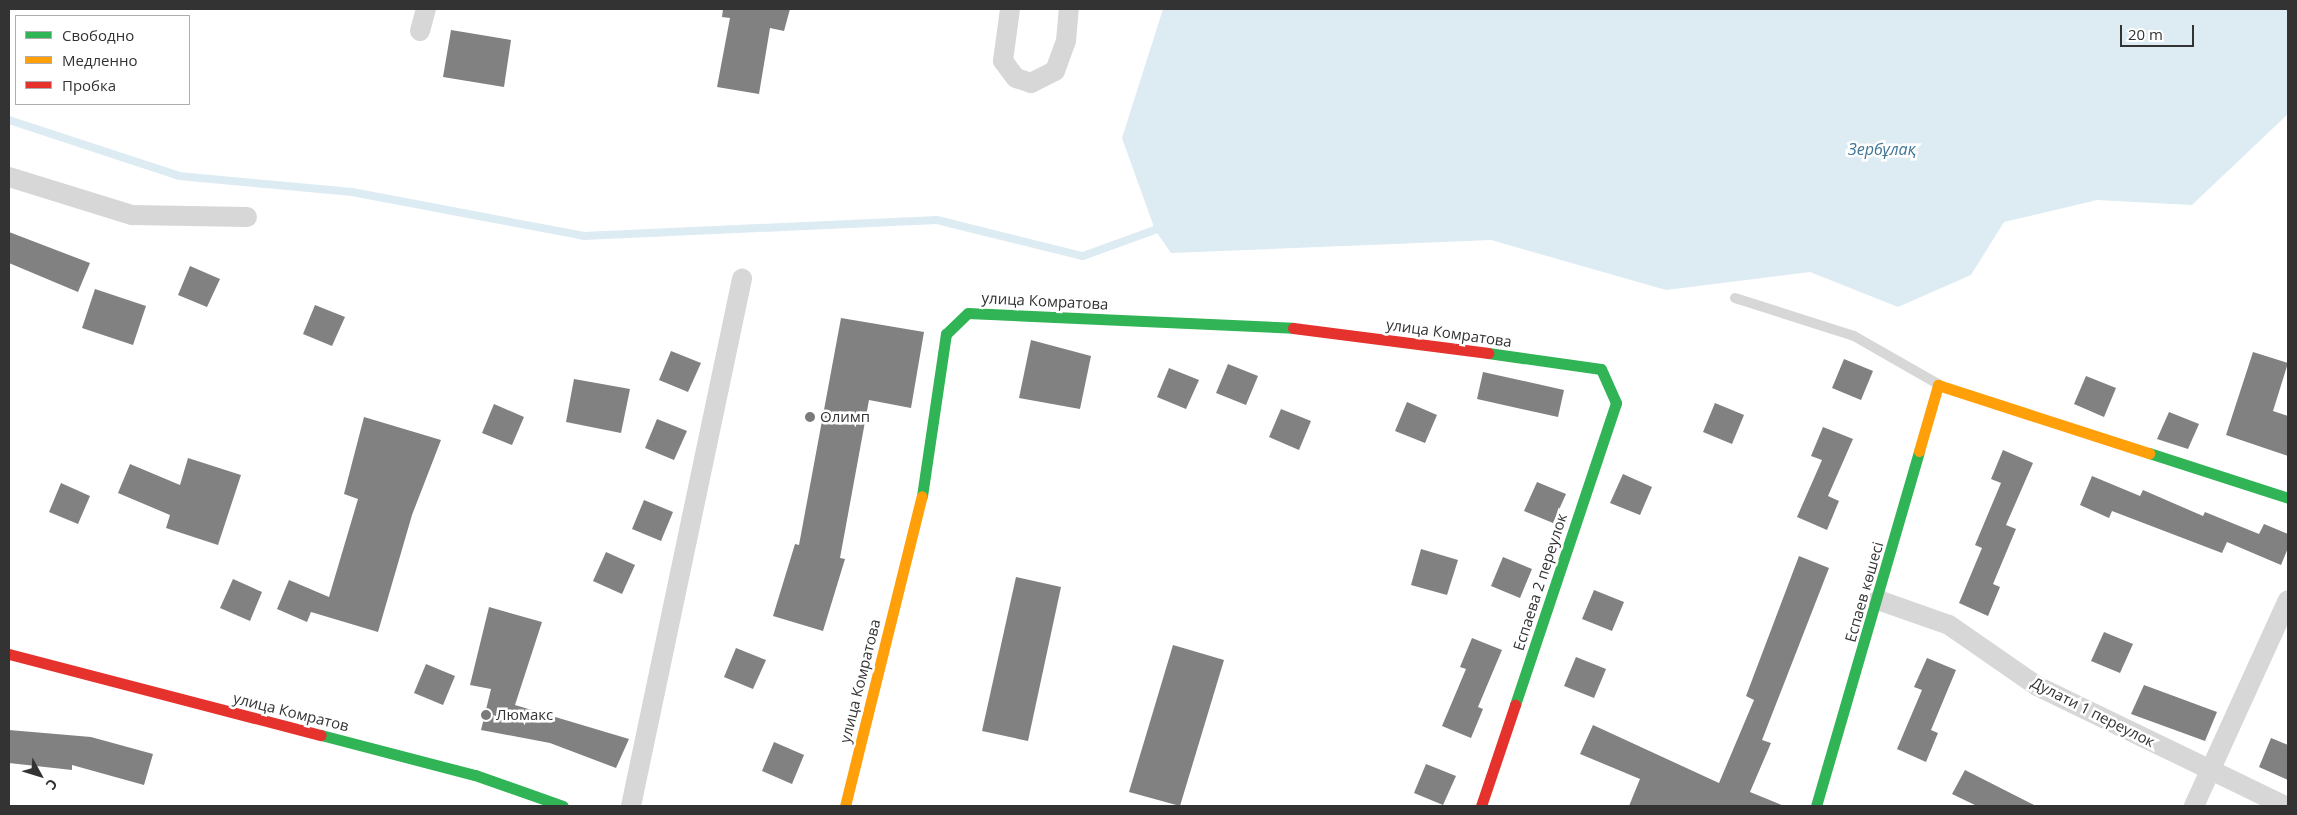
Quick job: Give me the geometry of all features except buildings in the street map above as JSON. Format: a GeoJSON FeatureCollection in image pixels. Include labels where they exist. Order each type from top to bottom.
{"type":"FeatureCollection","features":[{"type":"Feature","properties":{"kind":"street"},"geometry":{"type":"LineString","coordinates":[[420,31],[426,9]]}},
{"type":"Feature","properties":{"kind":"street"},"geometry":{"type":"LineString","coordinates":[[1010,9],[1003,61],[1016,78],[1031,83],[1055,71],[1066,41],[1069,9]]}},
{"type":"Feature","properties":{"kind":"street"},"geometry":{"type":"LineString","coordinates":[[9,177],[132,215],[247,217]]}},
{"type":"Feature","properties":{"kind":"street"},"geometry":{"type":"LineString","coordinates":[[631,806],[742,279]]}},
{"type":"Feature","properties":{"kind":"street","name":"улица Комратова"},"geometry":{"type":"LineString","coordinates":[[845,806],[923,493],[946,334],[968,313],[1310,329],[1601,369]]}},
{"type":"Feature","properties":{"kind":"street","name":"Еспаева 2 переулок"},"geometry":{"type":"LineString","coordinates":[[1481,806],[1616,403],[1601,369]]}},
{"type":"Feature","properties":{"kind":"street"},"geometry":{"type":"LineString","coordinates":[[1938,385],[2288,498]]}},
{"type":"Feature","properties":{"kind":"street","name":"Еспаев көшесі"},"geometry":{"type":"LineString","coordinates":[[1816,806],[1878,600],[1938,385]]}},
{"type":"Feature","properties":{"kind":"street","name":"Дулати 1 переулок"},"geometry":{"type":"LineString","coordinates":[[1878,600],[1949,625],[2037,686],[2286,806]]}},
{"type":"Feature","properties":{"kind":"street"},"geometry":{"type":"LineString","coordinates":[[2194,806],[2288,600]]}},
{"type":"Feature","properties":{"kind":"street","name":"улица Комратов"},"geometry":{"type":"LineString","coordinates":[[9,654],[475,775],[563,806]]}},
{"type":"Feature","properties":{"kind":"lane"},"geometry":{"type":"LineString","coordinates":[[1735,298],[1854,336],[1938,385]]}},
{"type":"Feature","properties":{"kind":"water","name":"Зербұлақ"},"geometry":{"type":"Polygon","coordinates":[[[1163,9],[2288,9],[2288,114],[2192,205],[2097,200],[2004,222],[1971,275],[1898,307],[1810,272],[1666,290],[1491,240],[1171,253],[1155,230],[1122,138],[1163,9]]]}},
{"type":"Feature","properties":{"kind":"waterway"},"geometry":{"type":"LineString","coordinates":[[9,120],[179,176],[352,192],[584,236],[937,220],[1083,256],[1155,230]]}},
{"type":"Feature","properties":{"kind":"traffic: fast"},"geometry":{"type":"LineString","coordinates":[[922,496],[946,334],[968,313],[1293,328]]}},
{"type":"Feature","properties":{"kind":"traffic: fast"},"geometry":{"type":"LineString","coordinates":[[1488,353],[1601,369],[1616,403],[1515,705]]}},
{"type":"Feature","properties":{"kind":"traffic: fast"},"geometry":{"type":"LineString","coordinates":[[1816,806],[1919,451]]}},
{"type":"Feature","properties":{"kind":"traffic: fast"},"geometry":{"type":"LineString","coordinates":[[2149,453],[2288,498]]}},
{"type":"Feature","properties":{"kind":"traffic: fast"},"geometry":{"type":"LineString","coordinates":[[321,735],[475,775],[563,806]]}},
{"type":"Feature","properties":{"kind":"traffic: slow"},"geometry":{"type":"LineString","coordinates":[[1919,451],[1938,385],[2149,453]]}},
{"type":"Feature","properties":{"kind":"traffic: slow"},"geometry":{"type":"LineString","coordinates":[[845,806],[922,496]]}},
{"type":"Feature","properties":{"kind":"traffic: jam"},"geometry":{"type":"LineString","coordinates":[[1293,328],[1488,353]]}},
{"type":"Feature","properties":{"kind":"traffic: jam"},"geometry":{"type":"LineString","coordinates":[[9,654],[321,735]]}},
{"type":"Feature","properties":{"kind":"traffic: jam"},"geometry":{"type":"LineString","coordinates":[[1481,806],[1515,705]]}},
{"type":"Feature","properties":{"kind":"place","name":"Олимп"},"geometry":{"type":"Point","coordinates":[810,417]}},
{"type":"Feature","properties":{"kind":"place","name":"Люмакс"},"geometry":{"type":"Point","coordinates":[486,715]}}]}
